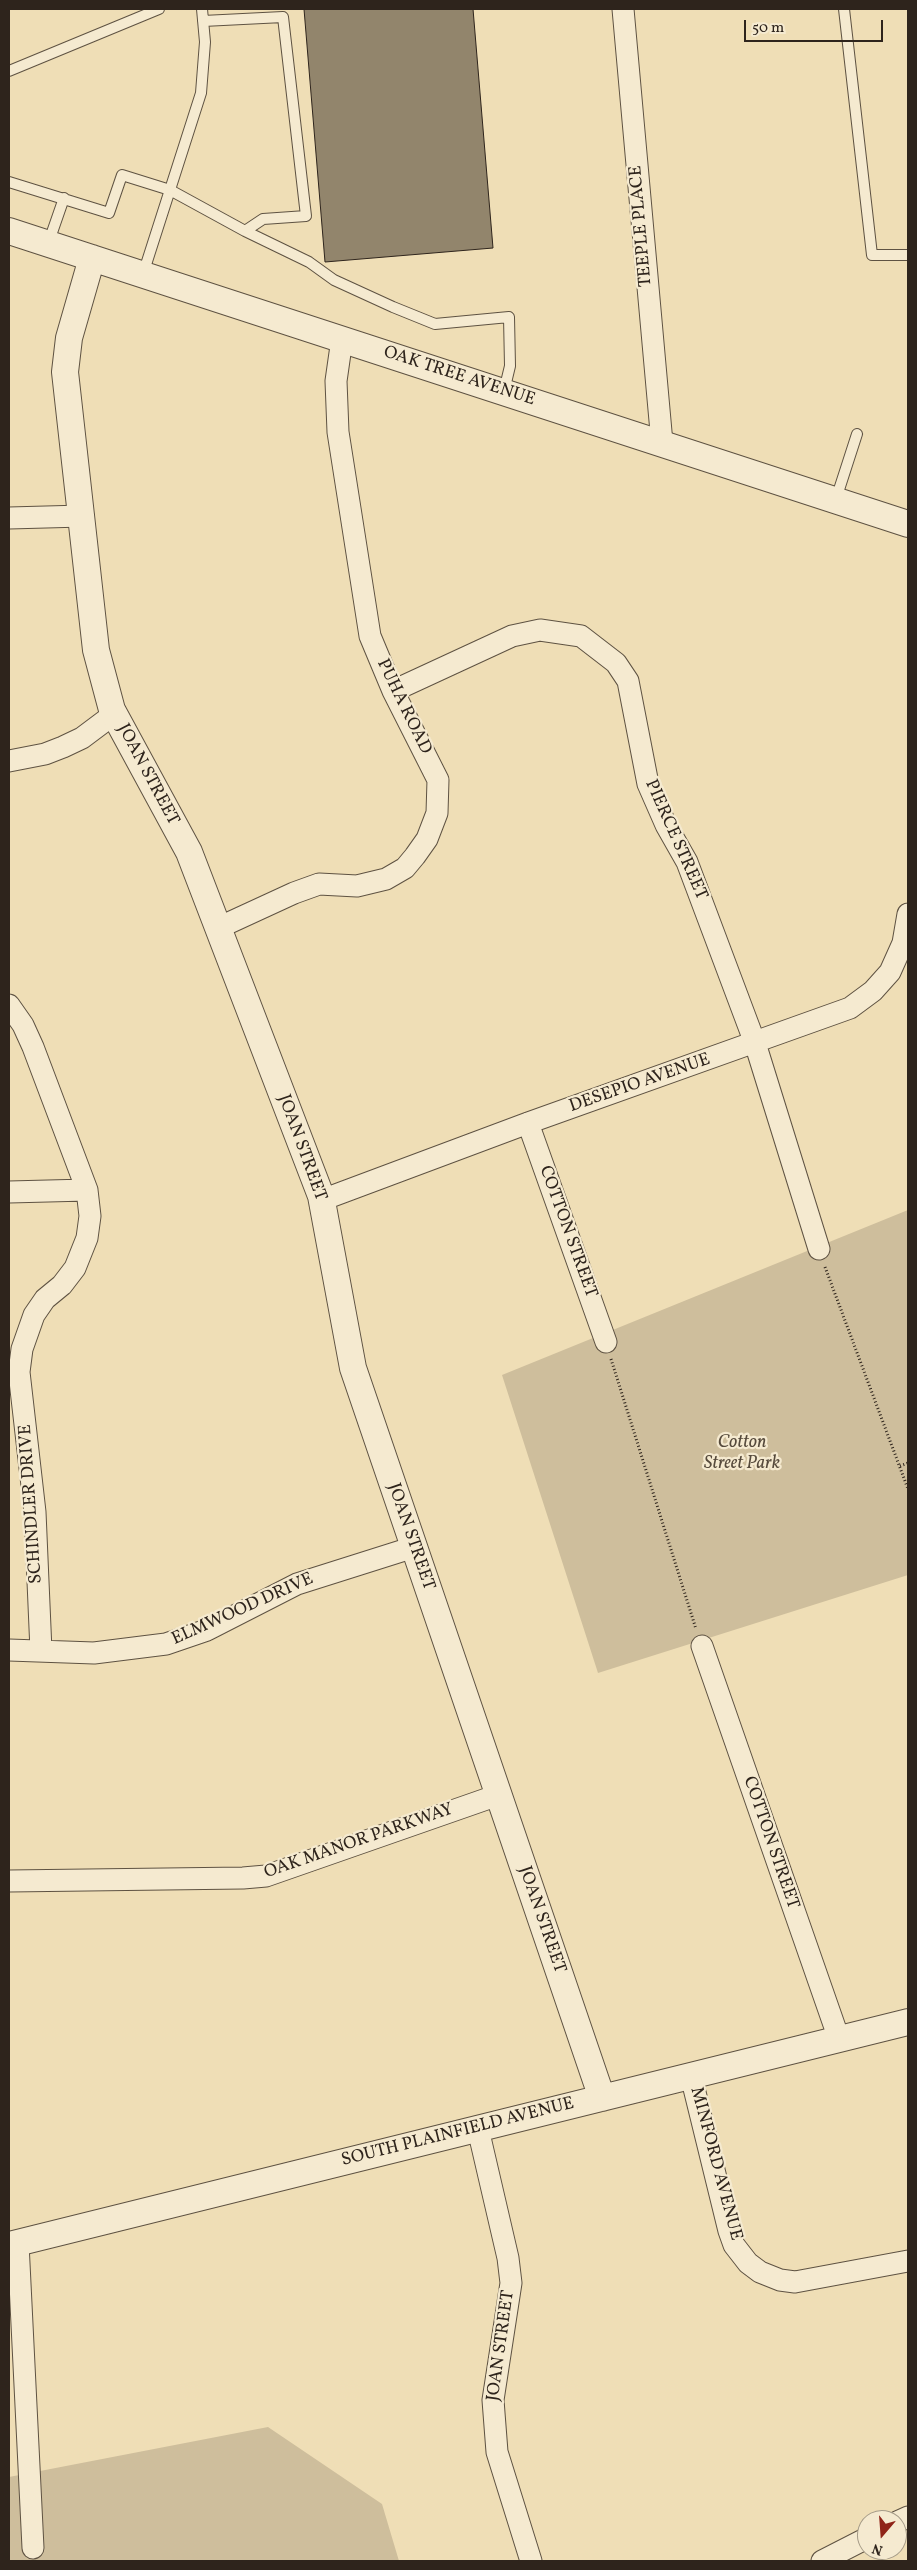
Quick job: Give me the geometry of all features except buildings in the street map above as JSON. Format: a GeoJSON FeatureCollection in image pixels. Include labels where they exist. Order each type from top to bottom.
{"type":"FeatureCollection","features":[{"type":"Feature","properties":{"kind":"street","name":"TEEPLE PLACE"},"geometry":{"type":"LineString","coordinates":[[622,9],[662,443]]}},
{"type":"Feature","properties":{"kind":"street","name":"OAK TREE AVENUE"},"geometry":{"type":"LineString","coordinates":[[9,232],[908,524]]}},
{"type":"Feature","properties":{"kind":"street","name":"JOAN STREET"},"geometry":{"type":"LineString","coordinates":[[92,258],[69,338],[65,372],[83,516],[96,650],[114,714],[189,852],[322,1200],[353,1368],[602,2098]]}},
{"type":"Feature","properties":{"kind":"street","name":"PUHA ROAD"},"geometry":{"type":"LineString","coordinates":[[218,928],[294,893],[319,884],[357,886],[386,879],[405,868],[415,856],[427,839],[437,814],[438,780],[393,691],[370,636],[344,481],[336,406],[336,381],[342,339]]}},
{"type":"Feature","properties":{"kind":"street"},"geometry":{"type":"LineString","coordinates":[[9,518],[83,516]]}},
{"type":"Feature","properties":{"kind":"street","name":"PIERCE STREET"},"geometry":{"type":"LineString","coordinates":[[393,691],[512,636],[540,630],[581,636],[616,663],[628,681],[648,784],[666,825],[688,862],[755,1044],[819,1249]]}},
{"type":"Feature","properties":{"kind":"street"},"geometry":{"type":"LineString","coordinates":[[9,761],[35,756],[64,747],[90,732],[114,714]]}},
{"type":"Feature","properties":{"kind":"street","name":"DESEPIO AVENUE"},"geometry":{"type":"LineString","coordinates":[[322,1200],[528,1122],[755,1044],[850,1008],[873,991],[890,972],[903,943],[908,914]]}},
{"type":"Feature","properties":{"kind":"street","name":"SCHINDLER DRIVE"},"geometry":{"type":"LineString","coordinates":[[9,1005],[23,1025],[33,1047],[87,1190],[90,1216],[84,1248],[75,1268],[62,1285],[45,1299],[34,1316],[22,1349],[18,1441],[35,1512],[40,1651]]}},
{"type":"Feature","properties":{"kind":"street","name":"COTTON STREET"},"geometry":{"type":"LineString","coordinates":[[528,1122],[606,1342]]}},
{"type":"Feature","properties":{"kind":"street"},"geometry":{"type":"LineString","coordinates":[[9,1192],[87,1190]]}},
{"type":"Feature","properties":{"kind":"street","name":"ELMWOOD DRIVE"},"geometry":{"type":"LineString","coordinates":[[9,1650],[94,1652],[166,1644],[207,1630],[297,1584],[414,1547]]}},
{"type":"Feature","properties":{"kind":"street","name":"COTTON STREET"},"geometry":{"type":"LineString","coordinates":[[702,1646],[839,2039]]}},
{"type":"Feature","properties":{"kind":"street","name":"OAK MANOR PARKWAY"},"geometry":{"type":"LineString","coordinates":[[9,1881],[243,1878],[266,1876],[498,1794]]}},
{"type":"Feature","properties":{"kind":"street","name":"SOUTH PLAINFIELD AVENUE"},"geometry":{"type":"LineString","coordinates":[[13,2244],[908,2022]]}},
{"type":"Feature","properties":{"kind":"street","name":"MINFORD AVENUE"},"geometry":{"type":"LineString","coordinates":[[691,2076],[729,2231],[734,2245],[748,2262],[760,2272],[780,2280],[795,2282],[908,2261]]}},
{"type":"Feature","properties":{"kind":"street","name":"JOAN STREET"},"geometry":{"type":"LineString","coordinates":[[478,2129],[508,2258],[511,2283],[493,2400],[497,2452],[531,2561]]}},
{"type":"Feature","properties":{"kind":"street"},"geometry":{"type":"LineString","coordinates":[[13,2244],[33,2548]]}},
{"type":"Feature","properties":{"kind":"street"},"geometry":{"type":"LineString","coordinates":[[822,2561],[857,2543]]}},
{"type":"Feature","properties":{"kind":"lane"},"geometry":{"type":"LineString","coordinates":[[9,71],[159,9]]}},
{"type":"Feature","properties":{"kind":"lane"},"geometry":{"type":"LineString","coordinates":[[143,275],[201,93],[204,72],[202,9]]}},
{"type":"Feature","properties":{"kind":"lane"},"geometry":{"type":"LineString","coordinates":[[844,9],[872,255],[908,255]]}},
{"type":"Feature","properties":{"kind":"lane"},"geometry":{"type":"LineString","coordinates":[[203,21],[283,17],[306,216],[263,219],[244,231]]}},
{"type":"Feature","properties":{"kind":"lane"},"geometry":{"type":"LineString","coordinates":[[9,182],[109,213],[122,175],[170,190],[244,231],[308,262],[334,280],[435,324],[509,317],[510,366],[504,393]]}},
{"type":"Feature","properties":{"kind":"lane"},"geometry":{"type":"LineString","coordinates":[[48,245],[64,198]]}},
{"type":"Feature","properties":{"kind":"lane"},"geometry":{"type":"LineString","coordinates":[[836,500],[857,434]]}},
{"type":"Feature","properties":{"kind":"path"},"geometry":{"type":"LineString","coordinates":[[819,1249],[908,1488]]}},
{"type":"Feature","properties":{"kind":"path"},"geometry":{"type":"LineString","coordinates":[[606,1342],[702,1646]]}},
{"type":"Feature","properties":{"kind":"path"},"geometry":{"type":"LineString","coordinates":[[900,1466],[908,1463]]}},
{"type":"Feature","properties":{"kind":"green space","name":"Cotton Street Park"},"geometry":{"type":"Polygon","coordinates":[[[908,1210],[908,1575],[598,1673],[502,1375],[908,1210]]]}},
{"type":"Feature","properties":{"kind":"green space"},"geometry":{"type":"Polygon","coordinates":[[[268,2427],[382,2504],[399,2561],[9,2561],[9,2477],[268,2427]]]}}]}
